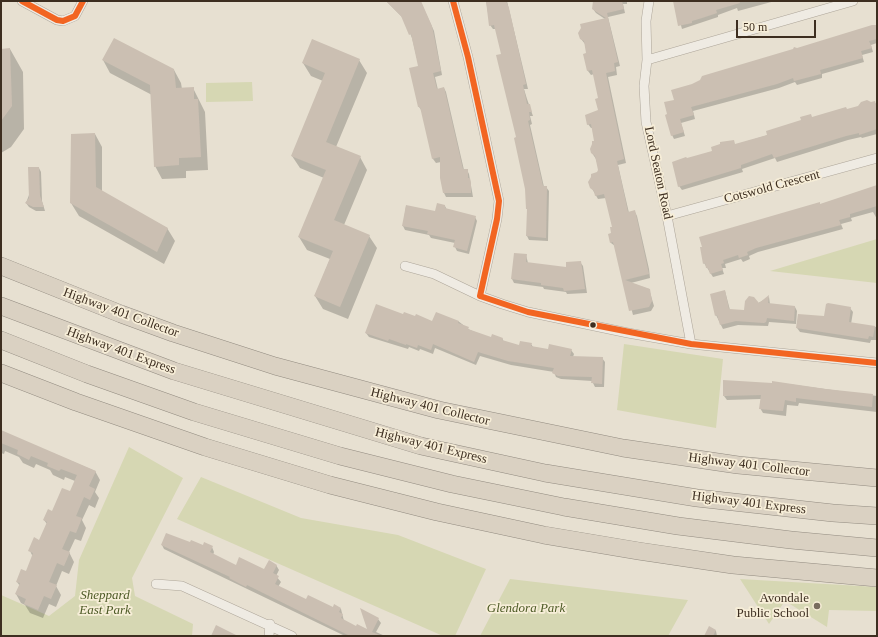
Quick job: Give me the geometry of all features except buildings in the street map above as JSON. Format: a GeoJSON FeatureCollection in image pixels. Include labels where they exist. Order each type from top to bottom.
{"type":"FeatureCollection","features":[{"type":"Feature","properties":{"kind":"highway"},"geometry":{"type":"LineString","coordinates":[[1,262],[35,280]]}},
{"type":"Feature","properties":{"kind":"highway","name":"Highway 401 Collector"},"geometry":{"type":"LineString","coordinates":[[1,266],[136,319],[275,366],[438,410],[509,426],[630,449],[745,466],[877,478]]}},
{"type":"Feature","properties":{"kind":"highway","name":"Highway 401 Express"},"geometry":{"type":"LineString","coordinates":[[1,306],[174,371],[421,446],[545,473],[697,498],[833,513],[877,516]]}},
{"type":"Feature","properties":{"kind":"highway"},"geometry":{"type":"LineString","coordinates":[[1,340],[87,374],[201,415],[340,456],[452,484],[564,507],[655,523],[753,536],[877,548]]}},
{"type":"Feature","properties":{"kind":"highway"},"geometry":{"type":"LineString","coordinates":[[1,373],[76,402],[205,447],[282,471],[377,497],[544,535],[639,551],[733,565],[877,578]]}},
{"type":"Feature","properties":{"kind":"highway"},"geometry":{"type":"LineString","coordinates":[[1,386],[73,413],[205,447]]}},
{"type":"Feature","properties":{"kind":"street"},"geometry":{"type":"LineString","coordinates":[[22,1],[33,8],[63,22],[75,16],[83,1]]}},
{"type":"Feature","properties":{"kind":"street"},"geometry":{"type":"LineString","coordinates":[[453,1],[468,57],[499,201],[497,219],[480,296]]}},
{"type":"Feature","properties":{"kind":"street","name":"Lord Seaton Road"},"geometry":{"type":"LineString","coordinates":[[649,1],[646,22],[647,60],[644,86],[646,122],[667,216],[691,344]]}},
{"type":"Feature","properties":{"kind":"street"},"geometry":{"type":"LineString","coordinates":[[647,60],[853,1]]}},
{"type":"Feature","properties":{"kind":"street","name":"Cotswold Crescent"},"geometry":{"type":"LineString","coordinates":[[667,216],[877,158]]}},
{"type":"Feature","properties":{"kind":"street"},"geometry":{"type":"LineString","coordinates":[[405,266],[434,274],[480,296],[528,312],[691,344],[877,363]]}},
{"type":"Feature","properties":{"kind":"street"},"geometry":{"type":"LineString","coordinates":[[156,584],[182,586],[270,624],[292,636]]}},
{"type":"Feature","properties":{"kind":"street"},"geometry":{"type":"LineString","coordinates":[[269,636],[270,624]]}},
{"type":"Feature","properties":{"kind":"green space"},"geometry":{"type":"Polygon","coordinates":[[[252,82],[253,101],[206,102],[206,83],[252,82]]]}},
{"type":"Feature","properties":{"kind":"green space"},"geometry":{"type":"Polygon","coordinates":[[[877,239],[877,283],[770,271],[877,239]]]}},
{"type":"Feature","properties":{"kind":"green space"},"geometry":{"type":"Polygon","coordinates":[[[624,344],[723,359],[716,428],[617,410],[624,344]]]}},
{"type":"Feature","properties":{"kind":"green space","name":"Sheppard East Park"},"geometry":{"type":"Polygon","coordinates":[[[129,447],[183,478],[132,578],[135,596],[193,624],[192,636],[1,636],[1,595],[49,616],[75,596],[79,560],[129,447]]]}},
{"type":"Feature","properties":{"kind":"green space"},"geometry":{"type":"Polygon","coordinates":[[[201,477],[301,518],[398,535],[486,569],[455,636],[443,636],[177,519],[201,477]]]}},
{"type":"Feature","properties":{"kind":"green space","name":"Glendora Park"},"geometry":{"type":"Polygon","coordinates":[[[510,579],[688,600],[668,636],[480,636],[510,579]]]}},
{"type":"Feature","properties":{"kind":"green space"},"geometry":{"type":"Polygon","coordinates":[[[740,579],[877,587],[877,611],[829,610],[827,627],[785,601],[769,624],[740,579]]]}},
{"type":"Feature","properties":{"kind":"transit line"},"geometry":{"type":"LineString","coordinates":[[22,1],[57,20],[63,21],[75,16],[83,1]]}},
{"type":"Feature","properties":{"kind":"transit line"},"geometry":{"type":"LineString","coordinates":[[453,1],[468,57],[499,201],[497,219],[480,296]]}},
{"type":"Feature","properties":{"kind":"transit line"},"geometry":{"type":"LineString","coordinates":[[480,296],[528,312],[691,344],[877,363]]}},
{"type":"Feature","properties":{"kind":"place","name":"Avondale Public School"},"geometry":{"type":"Point","coordinates":[817,606]}}]}
